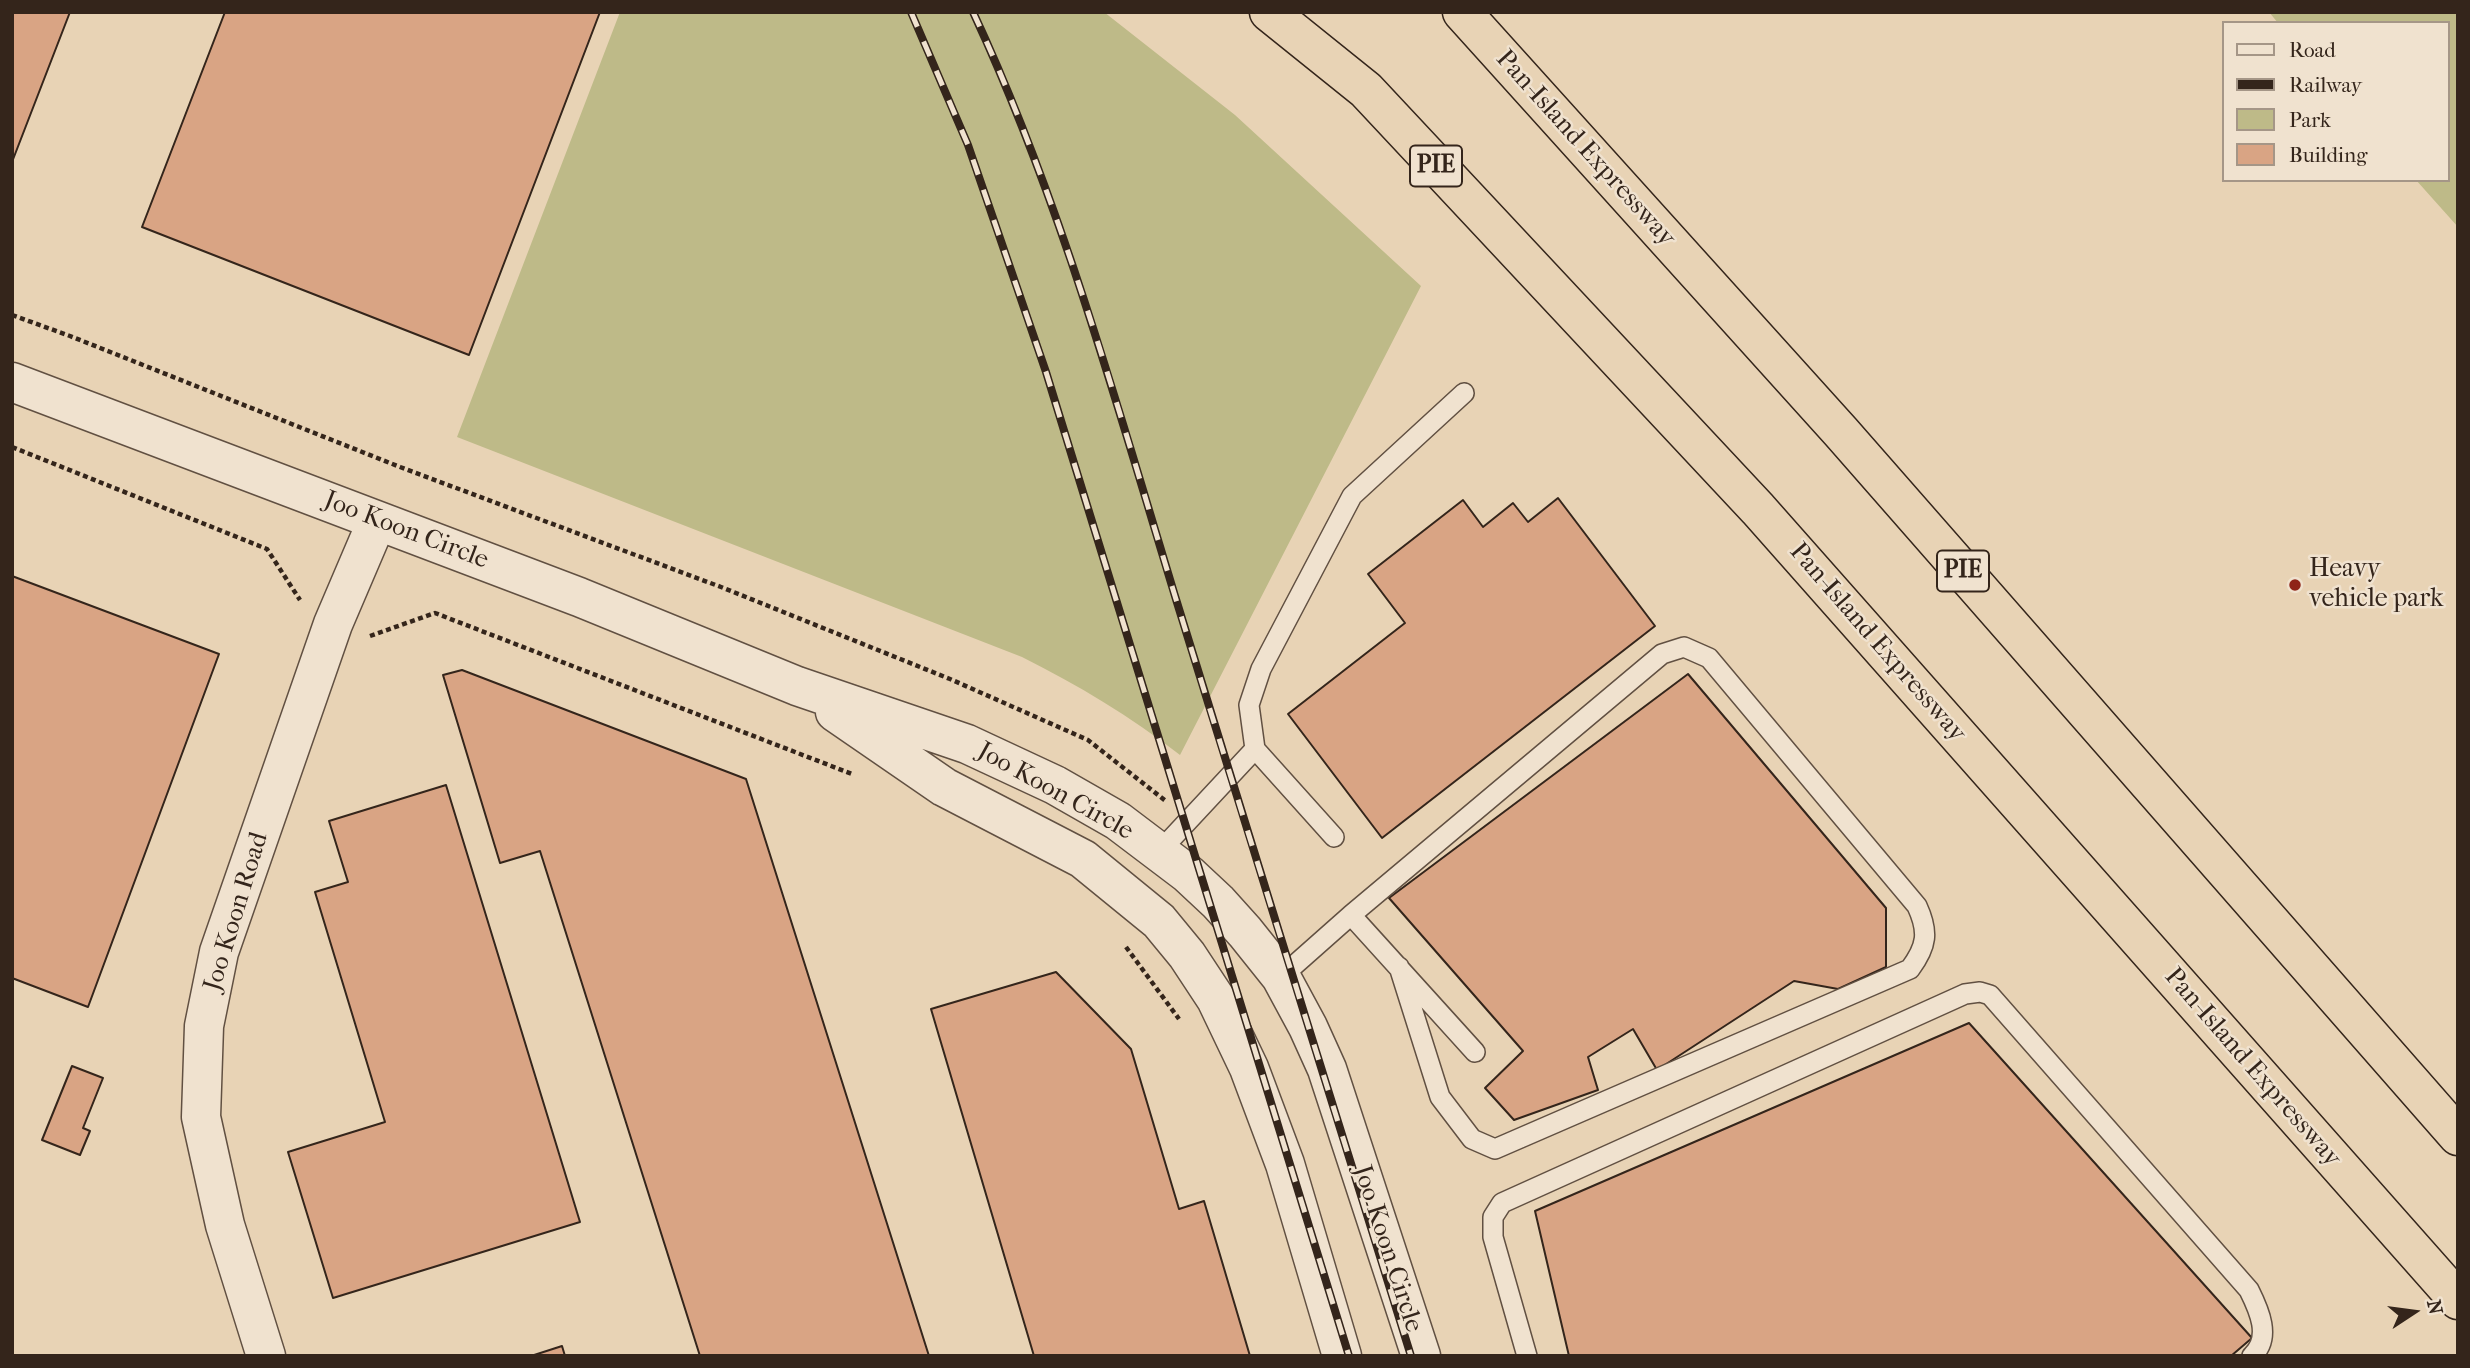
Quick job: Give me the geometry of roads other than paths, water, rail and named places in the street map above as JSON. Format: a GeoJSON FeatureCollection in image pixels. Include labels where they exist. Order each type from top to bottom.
{"type":"FeatureCollection","features":[{"type":"Feature","properties":{"kind":"highway","name":"Pan-Island Expressway"},"geometry":{"type":"LineString","coordinates":[[1269,12],[1366,90],[1749,499],[2458,1300]]}},
{"type":"Feature","properties":{"kind":"highway","name":"Pan-Island Expressway"},"geometry":{"type":"LineString","coordinates":[[1462,12],[1841,432],[2458,1136]]}},
{"type":"Feature","properties":{"kind":"street","name":"Joo Koon Circle"},"geometry":{"type":"LineString","coordinates":[[12,382],[579,597],[797,686],[967,744],[1055,785],[1118,821],[1188,874],[1218,902],[1280,977],[1308,1027],[1327,1069],[1421,1356]]}},
{"type":"Feature","properties":{"kind":"street","name":"Joo Koon Road"},"geometry":{"type":"LineString","coordinates":[[266,1356],[225,1225],[201,1117],[204,1026],[219,951],[333,624],[377,521]]}},
{"type":"Feature","properties":{"kind":"street","name":"Joo Koon Circle"},"geometry":{"type":"LineString","coordinates":[[797,686],[944,787],[1083,859],[1158,922],[1187,955],[1216,999],[1249,1068],[1284,1164],[1342,1356]]}},
{"type":"Feature","properties":{"kind":"lane"},"geometry":{"type":"LineString","coordinates":[[1334,837],[1255,749],[1249,705],[1261,669],[1352,496],[1464,393]]}},
{"type":"Feature","properties":{"kind":"lane"},"geometry":{"type":"LineString","coordinates":[[1280,977],[1662,654],[1684,647],[1709,658],[1917,906],[1926,924],[1923,952],[1910,969],[1495,1149],[1472,1139],[1440,1097],[1399,967]]}},
{"type":"Feature","properties":{"kind":"lane"},"geometry":{"type":"LineString","coordinates":[[1159,852],[1255,749]]}},
{"type":"Feature","properties":{"kind":"lane"},"geometry":{"type":"LineString","coordinates":[[1351,915],[1475,1052]]}},
{"type":"Feature","properties":{"kind":"lane"},"geometry":{"type":"LineString","coordinates":[[1527,1356],[1493,1237],[1493,1217],[1502,1203],[1965,994],[1980,992],[1990,995],[2249,1290],[2258,1309],[2263,1331],[2258,1351],[2252,1356]]}},
{"type":"Feature","properties":{"kind":"railway"},"geometry":{"type":"LineString","coordinates":[[911,12],[968,145],[1046,372],[1349,1356]]}},
{"type":"Feature","properties":{"kind":"railway"},"geometry":{"type":"LineString","coordinates":[[973,12],[1033,154],[1084,300],[1411,1356]]}},
{"type":"Feature","properties":{"kind":"place","name":"Heavy vehicle park"},"geometry":{"type":"Point","coordinates":[2295,585]}}]}
